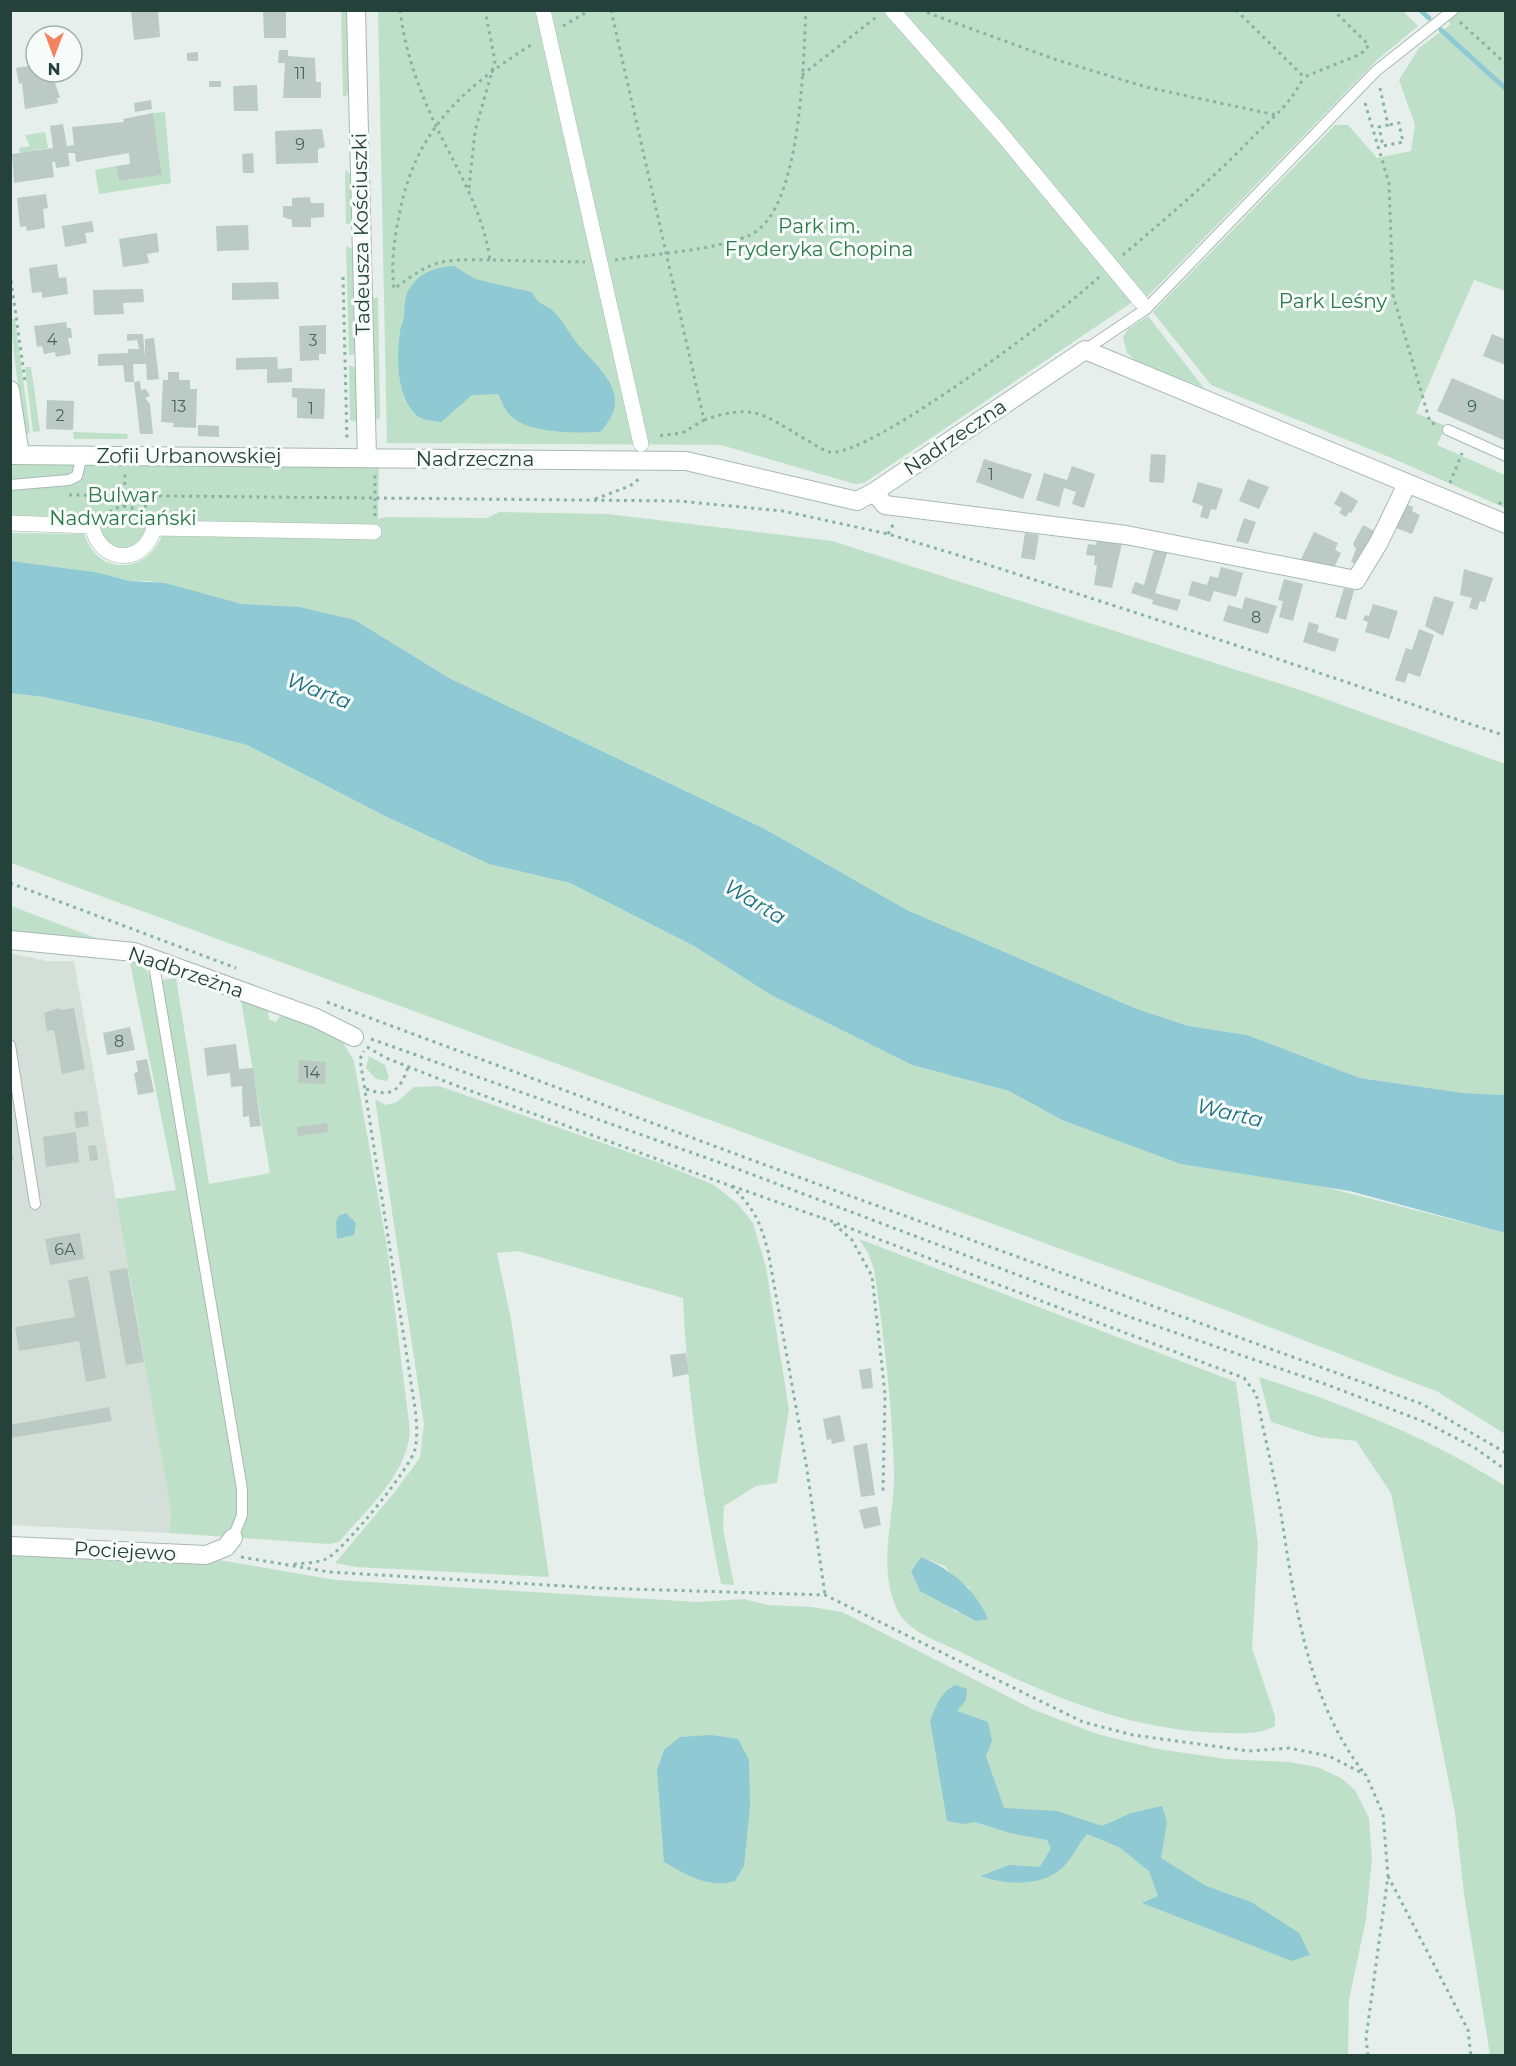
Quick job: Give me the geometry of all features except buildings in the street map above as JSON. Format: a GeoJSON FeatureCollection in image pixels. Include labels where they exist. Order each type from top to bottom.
{"type":"FeatureCollection","features":[{"type":"Feature","properties":{"kind":"street","name":"Tadeusza Kościuszki"},"geometry":{"type":"LineString","coordinates":[[356,10],[367,458]]}},
{"type":"Feature","properties":{"kind":"street"},"geometry":{"type":"LineString","coordinates":[[543,10],[641,447]]}},
{"type":"Feature","properties":{"kind":"street"},"geometry":{"type":"LineString","coordinates":[[892,10],[999,131],[1141,302]]}},
{"type":"Feature","properties":{"kind":"street","name":"Nadrzeczna"},"geometry":{"type":"LineString","coordinates":[[367,458],[641,447],[686,461],[857,501],[874,492],[1086,350]]}},
{"type":"Feature","properties":{"kind":"street"},"geometry":{"type":"LineString","coordinates":[[1086,350],[1506,524]]}},
{"type":"Feature","properties":{"kind":"street"},"geometry":{"type":"LineString","coordinates":[[15,455],[19,391]]}},
{"type":"Feature","properties":{"kind":"street","name":"Zofii Urbanowskiej"},"geometry":{"type":"LineString","coordinates":[[15,455],[367,458]]}},
{"type":"Feature","properties":{"kind":"street"},"geometry":{"type":"LineString","coordinates":[[874,492],[885,506],[1126,535],[1356,580],[1379,542],[1407,484]]}},
{"type":"Feature","properties":{"kind":"street"},"geometry":{"type":"LineString","coordinates":[[10,523],[92,526],[99,545],[121,556],[133,554],[146,546],[154,528],[374,524]]}},
{"type":"Feature","properties":{"kind":"street","name":"Nadbrzeżna"},"geometry":{"type":"LineString","coordinates":[[10,940],[115,948],[153,959],[316,1018],[361,1042]]}},
{"type":"Feature","properties":{"kind":"street"},"geometry":{"type":"LineString","coordinates":[[206,1555],[226,1547],[233,1538]]}},
{"type":"Feature","properties":{"kind":"street","name":"Pociejewo"},"geometry":{"type":"LineString","coordinates":[[10,1546],[206,1555]]}},
{"type":"Feature","properties":{"kind":"lane"},"geometry":{"type":"LineString","coordinates":[[1086,350],[1146,309],[1376,71],[1451,12]]}},
{"type":"Feature","properties":{"kind":"lane"},"geometry":{"type":"LineString","coordinates":[[1448,430],[1506,456]]}},
{"type":"Feature","properties":{"kind":"lane"},"geometry":{"type":"LineString","coordinates":[[10,485],[69,480],[77,476],[82,455]]}},
{"type":"Feature","properties":{"kind":"lane"},"geometry":{"type":"LineString","coordinates":[[153,959],[242,1489],[242,1515],[233,1538]]}},
{"type":"Feature","properties":{"kind":"lane"},"geometry":{"type":"LineString","coordinates":[[10,1045],[35,1204]]}},
{"type":"Feature","properties":{"kind":"path"},"geometry":{"type":"LineString","coordinates":[[400,10],[412,67],[435,124],[469,190],[482,226],[490,260]]}},
{"type":"Feature","properties":{"kind":"path"},"geometry":{"type":"LineString","coordinates":[[469,190],[475,131],[494,50],[485,10]]}},
{"type":"Feature","properties":{"kind":"path"},"geometry":{"type":"LineString","coordinates":[[590,10],[491,70],[435,124],[405,185],[395,246],[392,275],[394,289],[426,266],[438,261],[601,263],[738,240],[765,225],[774,212],[786,181],[799,118],[806,10]]}},
{"type":"Feature","properties":{"kind":"path"},"geometry":{"type":"LineString","coordinates":[[611,10],[664,252],[704,420]]}},
{"type":"Feature","properties":{"kind":"path"},"geometry":{"type":"LineString","coordinates":[[802,75],[885,10]]}},
{"type":"Feature","properties":{"kind":"path"},"geometry":{"type":"LineString","coordinates":[[920,10],[1057,60],[1146,87],[1276,115]]}},
{"type":"Feature","properties":{"kind":"path"},"geometry":{"type":"LineString","coordinates":[[1236,10],[1304,77]]}},
{"type":"Feature","properties":{"kind":"path"},"geometry":{"type":"LineString","coordinates":[[593,500],[630,486],[641,477],[641,447],[732,410],[763,414],[827,451],[847,450],[886,430],[1023,340],[1223,170],[1288,105],[1304,77],[1361,54],[1370,45],[1333,10]]}},
{"type":"Feature","properties":{"kind":"path"},"geometry":{"type":"LineString","coordinates":[[1451,12],[1506,64]]}},
{"type":"Feature","properties":{"kind":"path"},"geometry":{"type":"LineString","coordinates":[[1376,71],[1388,125]]}},
{"type":"Feature","properties":{"kind":"path"},"geometry":{"type":"LineString","coordinates":[[1360,87],[1389,183],[1393,295],[1430,422],[1448,430]]}},
{"type":"Feature","properties":{"kind":"path"},"geometry":{"type":"LineString","coordinates":[[1399,123],[1403,142],[1383,146],[1379,127],[1388,125],[1399,123]]}},
{"type":"Feature","properties":{"kind":"path"},"geometry":{"type":"LineString","coordinates":[[10,273],[19,391]]}},
{"type":"Feature","properties":{"kind":"path"},"geometry":{"type":"LineString","coordinates":[[1447,490],[1462,453]]}},
{"type":"Feature","properties":{"kind":"path"},"geometry":{"type":"LineString","coordinates":[[124,515],[125,477]]}},
{"type":"Feature","properties":{"kind":"path"},"geometry":{"type":"LineString","coordinates":[[374,524],[375,479]]}},
{"type":"Feature","properties":{"kind":"path"},"geometry":{"type":"LineString","coordinates":[[68,495],[678,501],[750,506],[821,518],[888,534],[1266,655],[1506,736]]}},
{"type":"Feature","properties":{"kind":"path"},"geometry":{"type":"LineString","coordinates":[[103,518],[112,510],[125,506],[138,511]]}},
{"type":"Feature","properties":{"kind":"path"},"geometry":{"type":"LineString","coordinates":[[10,883],[246,972]]}},
{"type":"Feature","properties":{"kind":"path"},"geometry":{"type":"LineString","coordinates":[[320,999],[768,1166],[1422,1404],[1506,1453]]}},
{"type":"Feature","properties":{"kind":"path"},"geometry":{"type":"LineString","coordinates":[[361,1042],[377,1040],[405,1049],[746,1172],[1121,1314],[1336,1388],[1425,1422],[1475,1448],[1506,1470]]}},
{"type":"Feature","properties":{"kind":"path"},"geometry":{"type":"LineString","coordinates":[[361,1042],[408,1067],[824,1218],[1244,1378],[1256,1394],[1258,1402],[1281,1512],[1290,1583],[1310,1664],[1343,1746],[1366,1775],[1383,1815],[1388,1876],[1366,2038],[1368,2055]]}},
{"type":"Feature","properties":{"kind":"path"},"geometry":{"type":"LineString","coordinates":[[289,1565],[326,1559],[345,1545],[402,1472],[415,1450],[417,1429],[410,1376],[360,1059],[361,1042]]}},
{"type":"Feature","properties":{"kind":"path"},"geometry":{"type":"LineString","coordinates":[[366,1089],[379,1093],[392,1092],[402,1084],[408,1067]]}},
{"type":"Feature","properties":{"kind":"path"},"geometry":{"type":"LineString","coordinates":[[731,1186],[760,1220],[768,1251],[806,1463],[825,1595]]}},
{"type":"Feature","properties":{"kind":"path"},"geometry":{"type":"LineString","coordinates":[[824,1218],[841,1228],[852,1240],[872,1276],[885,1394],[883,1492]]}},
{"type":"Feature","properties":{"kind":"path"},"geometry":{"type":"LineString","coordinates":[[206,1555],[232,1556],[329,1572],[598,1588],[825,1595],[1083,1722],[1133,1735],[1249,1751],[1289,1748],[1329,1756],[1366,1775]]}},
{"type":"Feature","properties":{"kind":"path"},"geometry":{"type":"LineString","coordinates":[[1388,1876],[1468,2030],[1471,2055]]}},
{"type":"Feature","properties":{"kind":"shaded area"},"geometry":{"type":"Polygon","coordinates":[[[10,953],[47,961],[74,961],[171,1513],[169,1533],[11,1525],[10,953]]]}},
{"type":"Feature","properties":{"kind":"green space","name":"Park im. Fryderyka Chopina"},"geometry":{"type":"Polygon","coordinates":[[[1402,10],[1418,26],[1377,60],[1145,299],[1134,301],[864,483],[855,484],[721,445],[387,443],[378,11],[1402,10]]]}},
{"type":"Feature","properties":{"kind":"green space"},"geometry":{"type":"Polygon","coordinates":[[[341,11],[347,11],[349,93],[346,96],[343,96],[341,11]]]}},
{"type":"Feature","properties":{"kind":"green space","name":"Park Leśny"},"geometry":{"type":"Polygon","coordinates":[[[1441,11],[1505,11],[1505,291],[1474,280],[1416,413],[1446,426],[1437,445],[1505,475],[1505,508],[1394,459],[1211,385],[1153,312],[1335,125],[1348,125],[1377,158],[1411,151],[1415,125],[1399,80],[1419,48],[1451,24],[1441,11]]]}},
{"type":"Feature","properties":{"kind":"green space"},"geometry":{"type":"Polygon","coordinates":[[[165,112],[171,183],[99,194],[95,170],[116,166],[119,181],[162,175],[153,113],[165,112]]]}},
{"type":"Feature","properties":{"kind":"green space"},"geometry":{"type":"Polygon","coordinates":[[[45,132],[48,148],[20,153],[19,148],[30,146],[25,135],[45,132]]]}},
{"type":"Feature","properties":{"kind":"green space"},"geometry":{"type":"Polygon","coordinates":[[[345,170],[351,174],[352,222],[349,224],[346,224],[345,170]]]}},
{"type":"Feature","properties":{"kind":"green space"},"geometry":{"type":"Polygon","coordinates":[[[346,246],[353,249],[355,353],[352,355],[349,355],[346,246]]]}},
{"type":"Feature","properties":{"kind":"green space"},"geometry":{"type":"Polygon","coordinates":[[[378,297],[380,418],[373,422],[371,299],[378,297]]]}},
{"type":"Feature","properties":{"kind":"green space"},"geometry":{"type":"Polygon","coordinates":[[[1148,316],[1204,388],[1135,360],[1127,353],[1123,338],[1127,330],[1148,316]]]}},
{"type":"Feature","properties":{"kind":"green space"},"geometry":{"type":"Polygon","coordinates":[[[10,319],[15,319],[30,432],[24,436],[10,319]]]}},
{"type":"Feature","properties":{"kind":"green space"},"geometry":{"type":"Polygon","coordinates":[[[349,365],[356,368],[357,422],[350,420],[349,365]]]}},
{"type":"Feature","properties":{"kind":"green space"},"geometry":{"type":"Polygon","coordinates":[[[25,367],[31,367],[40,431],[33,432],[25,367]]]}},
{"type":"Feature","properties":{"kind":"green space"},"geometry":{"type":"Polygon","coordinates":[[[73,432],[128,434],[127,439],[74,439],[73,432]]]}},
{"type":"Feature","properties":{"kind":"green space","name":"Bulwar Nadwarciański"},"geometry":{"type":"Polygon","coordinates":[[[10,463],[379,466],[378,519],[385,517],[487,518],[499,512],[607,514],[832,541],[1306,692],[1505,764],[1505,1095],[1463,1093],[1360,1078],[1247,1035],[1189,1026],[1137,1009],[907,910],[765,829],[449,678],[355,620],[242,604],[150,581],[130,581],[95,572],[11,561],[11,533],[84,534],[92,549],[102,559],[111,564],[121,565],[141,560],[156,546],[162,536],[377,539],[378,537],[159,533],[152,548],[142,557],[129,561],[113,561],[87,531],[11,530],[10,463]]]}},
{"type":"Feature","properties":{"kind":"green space"},"geometry":{"type":"Polygon","coordinates":[[[11,693],[44,697],[247,745],[387,817],[489,864],[570,883],[694,946],[771,995],[912,1065],[1009,1091],[1062,1120],[1505,1233],[1505,1434],[1438,1392],[1194,1298],[11,863],[11,693]]]}},
{"type":"Feature","properties":{"kind":"green space"},"geometry":{"type":"Polygon","coordinates":[[[11,906],[96,938],[11,934],[11,906]]]}},
{"type":"Feature","properties":{"kind":"green space"},"geometry":{"type":"Polygon","coordinates":[[[129,958],[143,965],[150,976],[161,980],[176,978],[209,1184],[270,1173],[241,1000],[268,1011],[269,1019],[276,1022],[280,1016],[299,1019],[341,1039],[354,1061],[387,1247],[410,1431],[407,1447],[393,1477],[384,1491],[339,1542],[329,1544],[169,1533],[171,1513],[116,1199],[176,1190],[129,958]]]}},
{"type":"Feature","properties":{"kind":"green space"},"geometry":{"type":"Polygon","coordinates":[[[369,1056],[385,1065],[389,1078],[386,1081],[376,1079],[366,1068],[369,1056]]]}},
{"type":"Feature","properties":{"kind":"green space"},"geometry":{"type":"Polygon","coordinates":[[[439,1086],[660,1163],[714,1185],[738,1204],[753,1223],[766,1267],[789,1409],[777,1483],[756,1486],[724,1506],[723,1529],[734,1585],[721,1584],[708,1513],[696,1442],[683,1298],[518,1251],[497,1253],[511,1319],[549,1577],[356,1567],[335,1563],[420,1458],[424,1424],[375,1099],[386,1105],[397,1102],[414,1087],[439,1086]]]}},
{"type":"Feature","properties":{"kind":"green space"},"geometry":{"type":"Polygon","coordinates":[[[859,1239],[1236,1382],[1258,1544],[1252,1648],[1275,1716],[1275,1726],[1256,1732],[1223,1733],[1188,1731],[1120,1718],[1055,1696],[1023,1682],[924,1635],[907,1623],[896,1607],[888,1574],[888,1540],[894,1489],[891,1421],[878,1294],[874,1269],[859,1239]],[[921,1557],[911,1573],[920,1591],[940,1600],[958,1613],[970,1588],[955,1579],[945,1566],[921,1557]]]}},
{"type":"Feature","properties":{"kind":"green space"},"geometry":{"type":"Polygon","coordinates":[[[1259,1377],[1355,1411],[1416,1437],[1505,1486],[1505,2055],[1490,2055],[1464,1894],[1455,1813],[1391,1493],[1356,1441],[1318,1437],[1271,1422],[1259,1377]]]}},
{"type":"Feature","properties":{"kind":"green space"},"geometry":{"type":"Polygon","coordinates":[[[11,1554],[150,1562],[213,1559],[336,1580],[698,1602],[744,1599],[768,1605],[812,1607],[842,1612],[1032,1709],[1097,1734],[1158,1749],[1227,1759],[1289,1762],[1317,1767],[1341,1778],[1355,1790],[1369,1818],[1372,1859],[1366,1919],[1349,2000],[1348,2055],[11,2055],[11,1554]]]}},
{"type":"Feature","properties":{"kind":"water"},"geometry":{"type":"Polygon","coordinates":[[[454,266],[475,279],[531,292],[537,301],[552,310],[610,383],[615,406],[600,432],[551,431],[527,425],[517,421],[509,414],[498,394],[472,395],[441,422],[423,419],[415,414],[404,397],[398,364],[400,331],[406,297],[414,283],[424,274],[435,269],[454,266]]]}},
{"type":"Feature","properties":{"kind":"water","name":"Warta"},"geometry":{"type":"Polygon","coordinates":[[[11,561],[95,572],[130,581],[165,583],[242,604],[299,607],[355,620],[449,678],[765,829],[907,910],[1137,1009],[1189,1026],[1247,1035],[1360,1078],[1463,1093],[1505,1095],[1505,1233],[1350,1191],[1181,1164],[1062,1120],[1009,1091],[912,1065],[771,995],[694,946],[570,883],[489,864],[387,817],[247,745],[44,697],[11,693],[11,561]]]}},
{"type":"Feature","properties":{"kind":"water"},"geometry":{"type":"Polygon","coordinates":[[[346,1213],[356,1223],[354,1235],[337,1239],[336,1222],[339,1216],[346,1213]]]}},
{"type":"Feature","properties":{"kind":"water"},"geometry":{"type":"Polygon","coordinates":[[[921,1557],[961,1581],[976,1598],[988,1619],[976,1621],[920,1591],[911,1572],[921,1557]]]}},
{"type":"Feature","properties":{"kind":"water"},"geometry":{"type":"Polygon","coordinates":[[[955,1685],[967,1689],[966,1700],[957,1711],[988,1722],[992,1741],[986,1756],[1004,1808],[1057,1811],[1102,1826],[1131,1813],[1162,1806],[1167,1822],[1161,1858],[1206,1886],[1251,1902],[1299,1933],[1310,1955],[1292,1961],[1142,1903],[1158,1896],[1149,1871],[1119,1847],[1087,1834],[1066,1864],[1044,1879],[1012,1882],[981,1876],[1009,1865],[1040,1867],[1051,1848],[1047,1840],[1010,1833],[975,1822],[964,1824],[947,1821],[930,1720],[939,1700],[947,1690],[955,1685]]]}},
{"type":"Feature","properties":{"kind":"water"},"geometry":{"type":"Polygon","coordinates":[[[711,1735],[738,1739],[749,1760],[750,1806],[744,1866],[735,1881],[725,1883],[698,1879],[664,1862],[657,1770],[664,1750],[680,1737],[711,1735]]]}},
{"type":"Feature","properties":{"kind":"waterway"},"geometry":{"type":"LineString","coordinates":[[1420,10],[1429,18]]}},
{"type":"Feature","properties":{"kind":"waterway"},"geometry":{"type":"LineString","coordinates":[[1441,30],[1506,89]]}}]}
